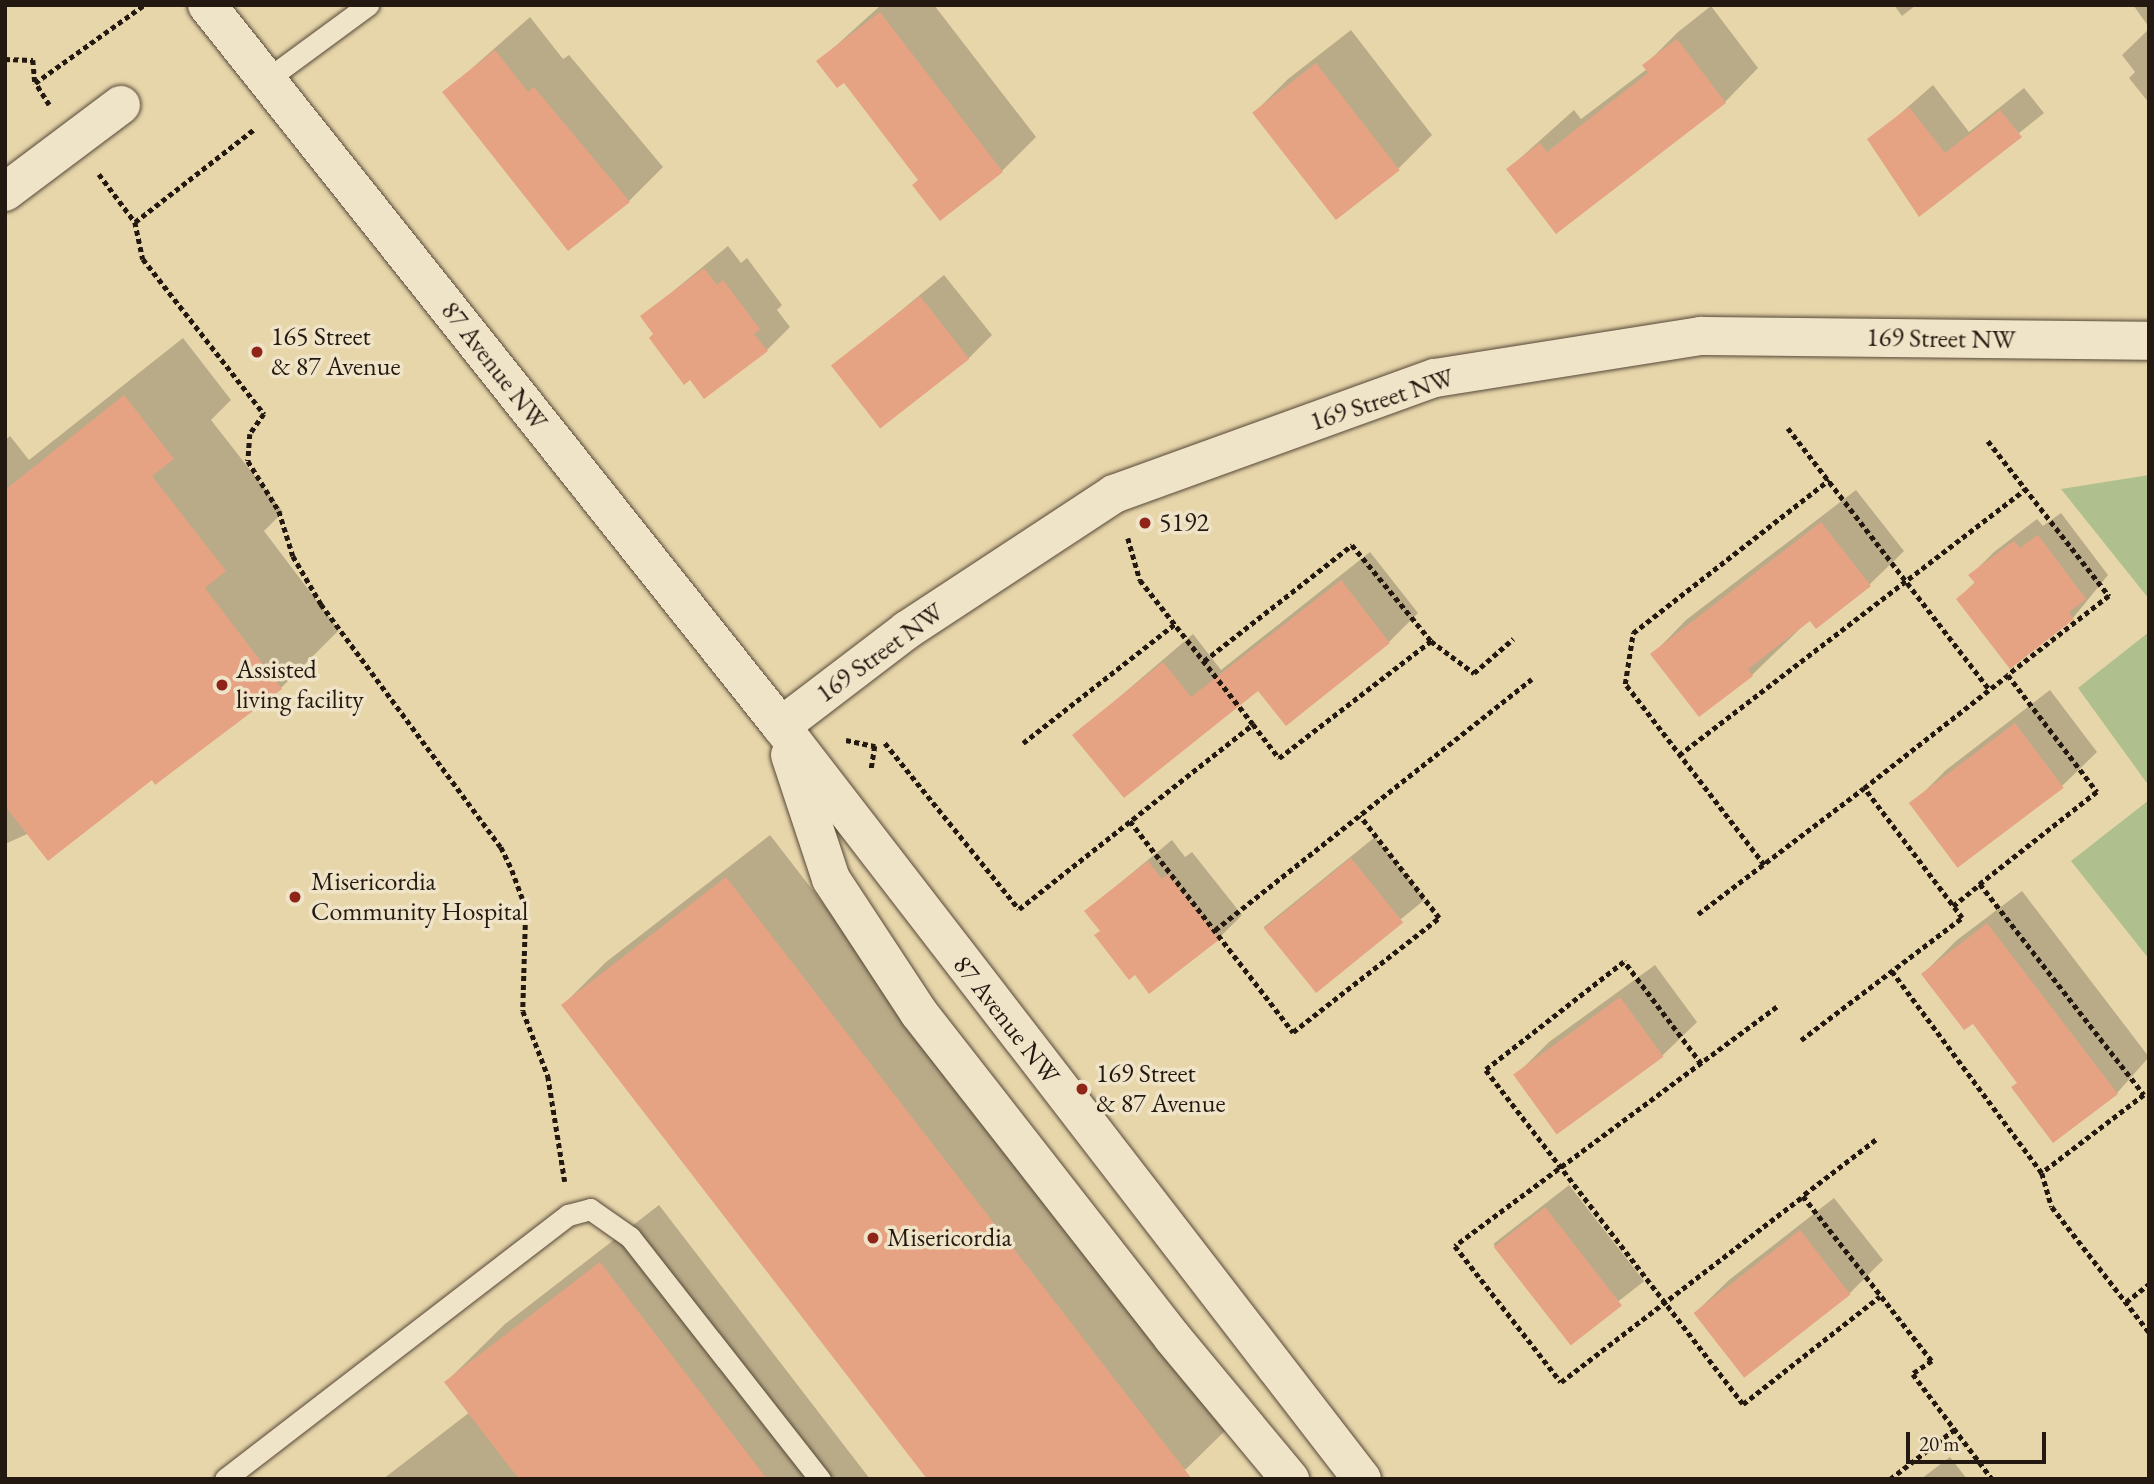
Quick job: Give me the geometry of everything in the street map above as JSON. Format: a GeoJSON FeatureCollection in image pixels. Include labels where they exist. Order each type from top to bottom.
{"type":"FeatureCollection","features":[{"type":"Feature","properties":{"kind":"main road","name":"87 Avenue NW"},"geometry":{"type":"LineString","coordinates":[[207,5],[781,726],[1354,1476]]}},
{"type":"Feature","properties":{"kind":"main road"},"geometry":{"type":"LineString","coordinates":[[5,192],[121,105]]}},
{"type":"Feature","properties":{"kind":"main road","name":"169 Street NW"},"geometry":{"type":"LineString","coordinates":[[781,726],[907,630],[1114,494],[1436,378],[1701,336],[2149,341]]}},
{"type":"Feature","properties":{"kind":"main road","name":"87 Avenue NW"},"geometry":{"type":"LineString","coordinates":[[781,726],[831,879],[919,1013],[1172,1337],[1290,1479]]}},
{"type":"Feature","properties":{"kind":"lane"},"geometry":{"type":"LineString","coordinates":[[276,93],[368,5]]}},
{"type":"Feature","properties":{"kind":"lane"},"geometry":{"type":"LineString","coordinates":[[225,1479],[568,1215],[590,1209],[630,1237],[820,1479]]}},
{"type":"Feature","properties":{"kind":"path"},"geometry":{"type":"LineString","coordinates":[[5,59],[33,60],[35,83]]}},
{"type":"Feature","properties":{"kind":"path"},"geometry":{"type":"LineString","coordinates":[[276,93],[135,222],[143,259],[264,414],[250,433],[248,461],[279,510],[293,556],[321,604],[501,847],[512,870],[526,908],[523,1011],[548,1076],[568,1215]]}},
{"type":"Feature","properties":{"kind":"path"},"geometry":{"type":"LineString","coordinates":[[1788,428],[1989,690]]}},
{"type":"Feature","properties":{"kind":"path"},"geometry":{"type":"LineString","coordinates":[[1698,914],[2109,596],[1988,441]]}},
{"type":"Feature","properties":{"kind":"path"},"geometry":{"type":"LineString","coordinates":[[1764,865],[1625,684],[1633,633],[1829,480]]}},
{"type":"Feature","properties":{"kind":"path"},"geometry":{"type":"LineString","coordinates":[[1679,755],[2026,489]]}},
{"type":"Feature","properties":{"kind":"path"},"geometry":{"type":"LineString","coordinates":[[1114,494],[1140,579],[1279,758],[1431,641]]}},
{"type":"Feature","properties":{"kind":"path"},"geometry":{"type":"LineString","coordinates":[[1204,661],[1352,545],[1431,641],[1474,673],[1513,639]]}},
{"type":"Feature","properties":{"kind":"path"},"geometry":{"type":"LineString","coordinates":[[1023,743],[1175,624]]}},
{"type":"Feature","properties":{"kind":"path"},"geometry":{"type":"LineString","coordinates":[[1953,906],[2097,793],[2008,675]]}},
{"type":"Feature","properties":{"kind":"path"},"geometry":{"type":"LineString","coordinates":[[1215,930],[1532,679]]}},
{"type":"Feature","properties":{"kind":"path"},"geometry":{"type":"LineString","coordinates":[[885,743],[1019,909],[1253,724]]}},
{"type":"Feature","properties":{"kind":"path"},"geometry":{"type":"LineString","coordinates":[[1801,1040],[1962,918],[1864,788]]}},
{"type":"Feature","properties":{"kind":"path"},"geometry":{"type":"LineString","coordinates":[[1130,821],[1293,1032],[1440,918],[1360,816]]}},
{"type":"Feature","properties":{"kind":"path"},"geometry":{"type":"LineString","coordinates":[[1980,884],[2144,1095],[2042,1174]]}},
{"type":"Feature","properties":{"kind":"path"},"geometry":{"type":"LineString","coordinates":[[1701,1064],[1624,962],[1486,1070],[1743,1404],[1880,1296]]}},
{"type":"Feature","properties":{"kind":"path"},"geometry":{"type":"LineString","coordinates":[[1892,971],[2042,1174],[2052,1207],[2149,1332]]}},
{"type":"Feature","properties":{"kind":"path"},"geometry":{"type":"LineString","coordinates":[[1777,1007],[1455,1246],[1561,1382],[1876,1140]]}},
{"type":"Feature","properties":{"kind":"path"},"geometry":{"type":"LineString","coordinates":[[1803,1196],[1931,1361],[1913,1374],[1992,1479]]}},
{"type":"Feature","properties":{"kind":"path"},"geometry":{"type":"LineString","coordinates":[[2126,1302],[2149,1284]]}},
{"type":"Feature","properties":{"kind":"path"},"geometry":{"type":"LineString","coordinates":[[1890,1479],[1955,1429]]}},
{"type":"Feature","properties":{"kind":"green space"},"geometry":{"type":"Polygon","coordinates":[[[2149,475],[2149,599],[2061,489],[2149,475]]]}},
{"type":"Feature","properties":{"kind":"green space"},"geometry":{"type":"Polygon","coordinates":[[[2149,632],[2149,786],[2078,688],[2149,632]]]}},
{"type":"Feature","properties":{"kind":"green space"},"geometry":{"type":"Polygon","coordinates":[[[2149,800],[2149,959],[2071,861],[2149,800]]]}},
{"type":"Feature","properties":{"kind":"building"},"geometry":{"type":"Polygon","coordinates":[[[880,12],[1003,172],[940,221],[912,185],[918,180],[844,83],[837,88],[816,61],[880,12]]]}},
{"type":"Feature","properties":{"kind":"building"},"geometry":{"type":"Polygon","coordinates":[[[1677,39],[1726,103],[1556,234],[1506,169],[1540,143],[1547,152],[1648,73],[1642,65],[1677,39]]]}},
{"type":"Feature","properties":{"kind":"building"},"geometry":{"type":"Polygon","coordinates":[[[495,50],[528,92],[534,87],[630,202],[568,251],[442,92],[495,50]]]}},
{"type":"Feature","properties":{"kind":"building"},"geometry":{"type":"Polygon","coordinates":[[[1316,63],[1400,170],[1336,220],[1252,113],[1316,63]]]}},
{"type":"Feature","properties":{"kind":"building"},"geometry":{"type":"Polygon","coordinates":[[[1909,107],[1945,153],[2000,110],[2022,137],[1919,217],[1867,139],[1909,107]]]}},
{"type":"Feature","properties":{"kind":"building"},"geometry":{"type":"Polygon","coordinates":[[[704,268],[717,285],[723,280],[760,329],[754,334],[768,351],[704,399],[690,380],[684,385],[649,338],[653,334],[640,316],[704,268]]]}},
{"type":"Feature","properties":{"kind":"building"},"geometry":{"type":"Polygon","coordinates":[[[920,296],[969,359],[880,429],[831,366],[920,296]]]}},
{"type":"Feature","properties":{"kind":"building"},"geometry":{"type":"Polygon","coordinates":[[[124,395],[174,459],[152,476],[226,571],[205,588],[282,689],[155,785],[152,780],[48,861],[5,806],[5,490],[124,395]]]}},
{"type":"Feature","properties":{"kind":"building"},"geometry":{"type":"Polygon","coordinates":[[[1821,522],[1871,586],[1816,629],[1810,621],[1748,669],[1753,676],[1699,717],[1650,654],[1821,522]]]}},
{"type":"Feature","properties":{"kind":"building"},"geometry":{"type":"Polygon","coordinates":[[[2038,535],[2086,599],[2069,612],[2074,619],[2010,669],[1956,599],[1975,583],[1968,575],[2014,541],[2020,548],[2038,535]]]}},
{"type":"Feature","properties":{"kind":"building"},"geometry":{"type":"Polygon","coordinates":[[[1341,580],[1390,643],[1286,726],[1258,691],[1124,798],[1072,735],[1163,662],[1191,697],[1341,580]]]}},
{"type":"Feature","properties":{"kind":"building"},"geometry":{"type":"Polygon","coordinates":[[[2015,723],[2064,788],[1958,868],[1909,803],[2015,723]]]}},
{"type":"Feature","properties":{"kind":"building"},"geometry":{"type":"Polygon","coordinates":[[[1351,858],[1403,923],[1316,993],[1264,928],[1351,858]]]}},
{"type":"Feature","properties":{"kind":"building"},"geometry":{"type":"Polygon","coordinates":[[[1148,861],[1162,879],[1168,874],[1220,939],[1149,994],[1135,975],[1129,980],[1094,935],[1100,931],[1084,911],[1148,861]]]}},
{"type":"Feature","properties":{"kind":"building","name":"Misericordia"},"geometry":{"type":"Polygon","coordinates":[[[726,877],[1192,1479],[927,1479],[561,1005],[726,877]]]}},
{"type":"Feature","properties":{"kind":"building"},"geometry":{"type":"Polygon","coordinates":[[[1987,923],[2118,1094],[2053,1143],[2011,1087],[2017,1083],[1973,1024],[1964,1030],[1921,974],[1987,923]]]}},
{"type":"Feature","properties":{"kind":"building"},"geometry":{"type":"Polygon","coordinates":[[[1620,997],[1663,1057],[1557,1134],[1513,1075],[1620,997]]]}},
{"type":"Feature","properties":{"kind":"building"},"geometry":{"type":"Polygon","coordinates":[[[1545,1207],[1622,1306],[1571,1346],[1494,1247],[1545,1207]]]}},
{"type":"Feature","properties":{"kind":"building"},"geometry":{"type":"Polygon","coordinates":[[[1800,1230],[1850,1295],[1744,1378],[1694,1313],[1800,1230]]]}},
{"type":"Feature","properties":{"kind":"building"},"geometry":{"type":"Polygon","coordinates":[[[600,1262],[767,1479],[519,1479],[444,1382],[600,1262]]]}},
{"type":"Feature","properties":{"kind":"place","name":"165 Street & 87 Avenue"},"geometry":{"type":"Point","coordinates":[257,352]}},
{"type":"Feature","properties":{"kind":"place","name":"5192"},"geometry":{"type":"Point","coordinates":[1145,523]}},
{"type":"Feature","properties":{"kind":"place","name":"Assisted living facility"},"geometry":{"type":"Point","coordinates":[222,685]}},
{"type":"Feature","properties":{"kind":"place","name":"Misericordia Community Hospital"},"geometry":{"type":"Point","coordinates":[295,897]}},
{"type":"Feature","properties":{"kind":"place","name":"169 Street & 87 Avenue"},"geometry":{"type":"Point","coordinates":[1082,1089]}},
{"type":"Feature","properties":{"kind":"place","name":"Misericordia"},"geometry":{"type":"Point","coordinates":[873,1238]}}]}
